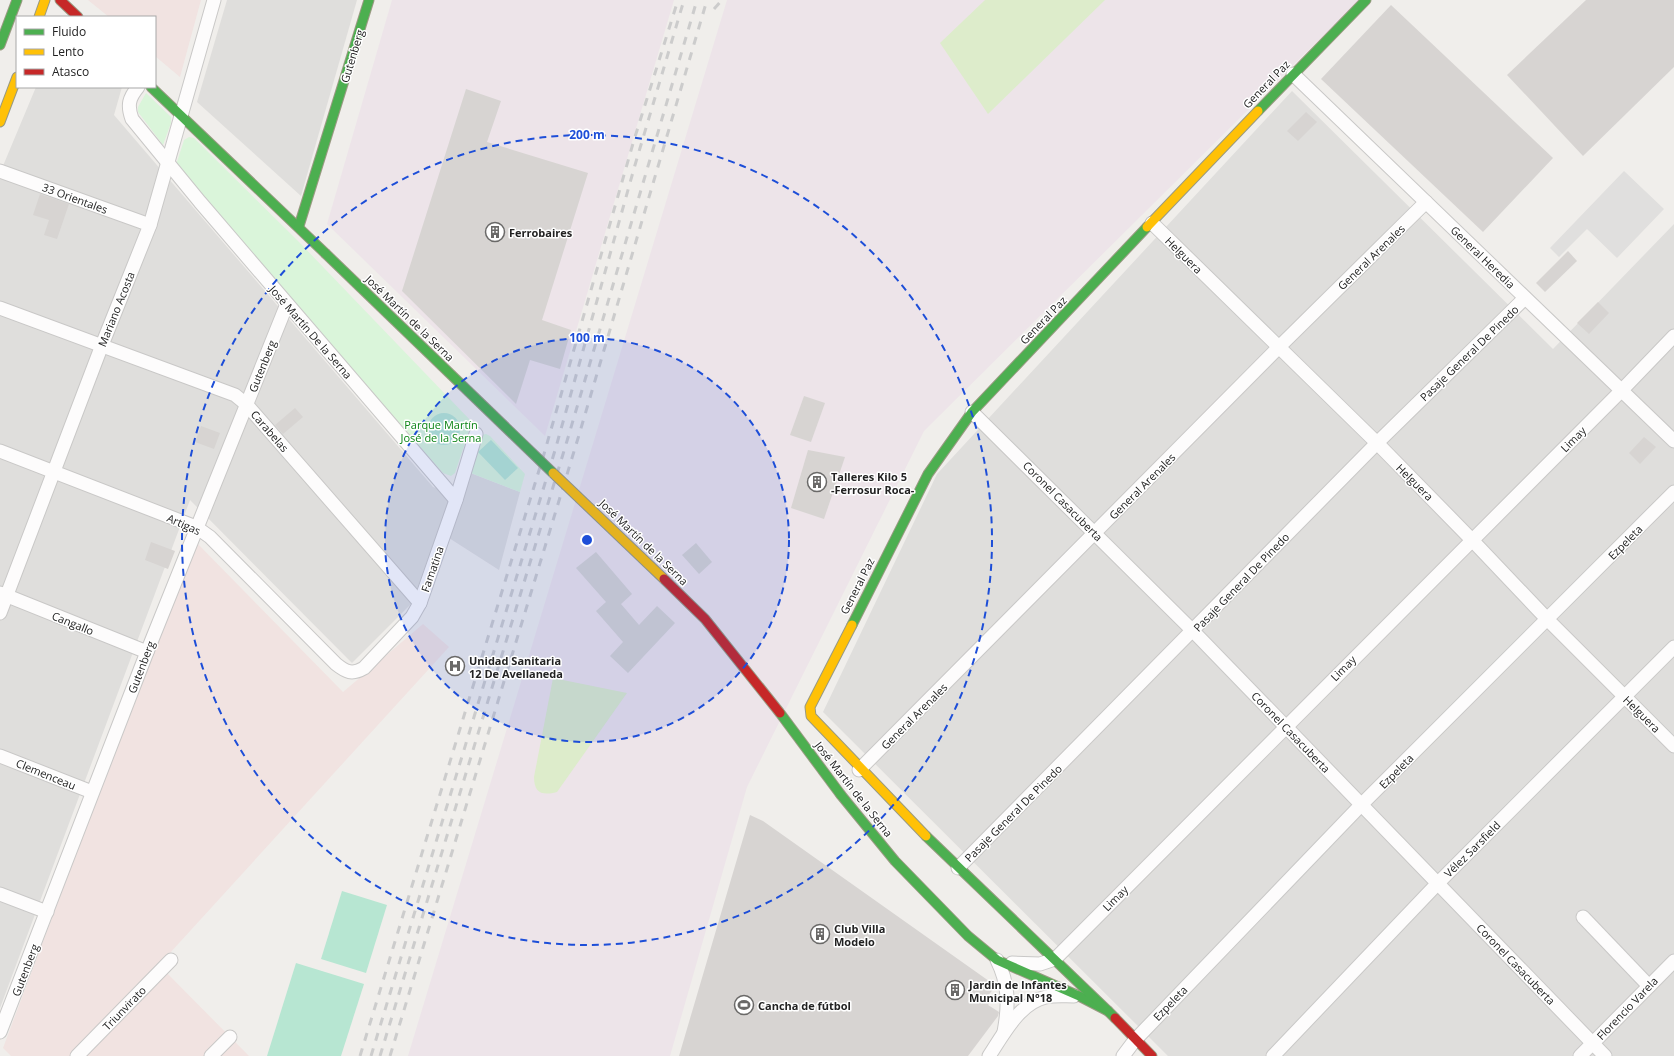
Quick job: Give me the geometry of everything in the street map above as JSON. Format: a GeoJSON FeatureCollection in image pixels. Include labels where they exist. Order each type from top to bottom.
{"type":"FeatureCollection","features":[{"type":"Feature","properties":{"kind":"street"},"geometry":{"type":"LineString","coordinates":[[0,45],[17,0]]}},
{"type":"Feature","properties":{"kind":"street"},"geometry":{"type":"LineString","coordinates":[[39,16],[45,0]]}},
{"type":"Feature","properties":{"kind":"street"},"geometry":{"type":"LineString","coordinates":[[60,0],[77,16]]}},
{"type":"Feature","properties":{"kind":"street","name":"Mariano Acosta"},"geometry":{"type":"LineString","coordinates":[[0,613],[3,595],[54,471],[150,225],[214,0]]}},
{"type":"Feature","properties":{"kind":"street","name":"Gutenberg"},"geometry":{"type":"LineString","coordinates":[[299,226],[369,0]]}},
{"type":"Feature","properties":{"kind":"street","name":"General Paz"},"geometry":{"type":"LineString","coordinates":[[810,707],[928,474],[972,412],[1292,74],[1366,0]]}},
{"type":"Feature","properties":{"kind":"street","name":"General Heredia"},"geometry":{"type":"LineString","coordinates":[[1292,74],[1674,441]]}},
{"type":"Feature","properties":{"kind":"street"},"geometry":{"type":"LineString","coordinates":[[0,122],[16,80]]}},
{"type":"Feature","properties":{"kind":"street","name":"José Martín De la Serna"},"geometry":{"type":"LineString","coordinates":[[137,88],[131,95],[128,103],[132,119],[167,163],[456,500]]}},
{"type":"Feature","properties":{"kind":"street","name":"José Martín de la Serna"},"geometry":{"type":"LineString","coordinates":[[152,88],[299,226],[313,242],[705,619],[760,686],[841,795],[895,861],[945,914],[997,960],[1079,996],[1108,1011]]}},
{"type":"Feature","properties":{"kind":"street","name":"33 Orientales"},"geometry":{"type":"LineString","coordinates":[[0,171],[150,225]]}},
{"type":"Feature","properties":{"kind":"street","name":"General Arenales"},"geometry":{"type":"LineString","coordinates":[[859,770],[1096,534],[1278,348],[1426,202]]}},
{"type":"Feature","properties":{"kind":"street","name":"Helguera"},"geometry":{"type":"LineString","coordinates":[[1152,223],[1278,348],[1377,443],[1548,620],[1674,746]]}},
{"type":"Feature","properties":{"kind":"street","name":"Pasaje General De Pinedo"},"geometry":{"type":"LineString","coordinates":[[958,868],[1377,443],[1525,298]]}},
{"type":"Feature","properties":{"kind":"street","name":"Gutenberg"},"geometry":{"type":"LineString","coordinates":[[0,1032],[196,527],[287,304]]}},
{"type":"Feature","properties":{"kind":"street","name":"Carabelas"},"geometry":{"type":"LineString","coordinates":[[0,308],[235,395],[246,404],[420,603]]}},
{"type":"Feature","properties":{"kind":"street","name":"Limay"},"geometry":{"type":"LineString","coordinates":[[1054,959],[1621,391],[1674,336]]}},
{"type":"Feature","properties":{"kind":"street","name":"Coronel Casacuberta"},"geometry":{"type":"LineString","coordinates":[[972,412],[1193,631],[1605,1056]]}},
{"type":"Feature","properties":{"kind":"street","name":"Famatina"},"geometry":{"type":"LineString","coordinates":[[346,672],[356,673],[364,668],[412,617],[420,603],[456,500],[476,434]]}},
{"type":"Feature","properties":{"kind":"street","name":"Artigas"},"geometry":{"type":"LineString","coordinates":[[0,451],[196,527],[210,537],[336,664],[346,672]]}},
{"type":"Feature","properties":{"kind":"street","name":"Ezpeleta"},"geometry":{"type":"LineString","coordinates":[[1123,1056],[1135,1040],[1361,805],[1548,620],[1674,492]]}},
{"type":"Feature","properties":{"kind":"street","name":"Cangallo"},"geometry":{"type":"LineString","coordinates":[[3,595],[147,652]]}},
{"type":"Feature","properties":{"kind":"street","name":"Vélez Sarsfield"},"geometry":{"type":"LineString","coordinates":[[1273,1056],[1438,883],[1674,647]]}},
{"type":"Feature","properties":{"kind":"street","name":"José Martín de la Serna"},"geometry":{"type":"LineString","coordinates":[[810,707],[812,716],[859,770],[958,868],[1108,1011],[1152,1056]]}},
{"type":"Feature","properties":{"kind":"street","name":"Clemenceau"},"geometry":{"type":"LineString","coordinates":[[0,756],[92,792]]}},
{"type":"Feature","properties":{"kind":"street"},"geometry":{"type":"LineString","coordinates":[[0,894],[47,912]]}},
{"type":"Feature","properties":{"kind":"street"},"geometry":{"type":"LineString","coordinates":[[1583,917],[1649,986]]}},
{"type":"Feature","properties":{"kind":"street"},"geometry":{"type":"LineString","coordinates":[[997,960],[1023,964],[1040,964],[1054,959]]}},
{"type":"Feature","properties":{"kind":"street","name":"Triunvirato"},"geometry":{"type":"LineString","coordinates":[[77,1056],[171,960]]}},
{"type":"Feature","properties":{"kind":"street"},"geometry":{"type":"LineString","coordinates":[[997,960],[1004,974],[1008,1000],[1008,1010],[1003,1036]]}},
{"type":"Feature","properties":{"kind":"street","name":"Florencio Varela"},"geometry":{"type":"LineString","coordinates":[[1580,1056],[1674,961]]}},
{"type":"Feature","properties":{"kind":"street"},"geometry":{"type":"LineString","coordinates":[[989,1056],[1020,1013],[1032,1002],[1045,997],[1079,996]]}},
{"type":"Feature","properties":{"kind":"street"},"geometry":{"type":"LineString","coordinates":[[211,1056],[230,1036]]}},
{"type":"Feature","properties":{"kind":"shaded area"},"geometry":{"type":"Polygon","coordinates":[[[88,0],[201,0],[180,77],[156,57],[156,16],[108,16],[88,0]]]}},
{"type":"Feature","properties":{"kind":"shaded area"},"geometry":{"type":"Polygon","coordinates":[[[227,0],[357,0],[301,196],[197,102],[227,0]]]}},
{"type":"Feature","properties":{"kind":"shaded area"},"geometry":{"type":"Polygon","coordinates":[[[392,0],[674,0],[545,436],[327,224],[392,0]]]}},
{"type":"Feature","properties":{"kind":"shaded area"},"geometry":{"type":"Polygon","coordinates":[[[727,0],[1359,0],[924,431],[747,787],[670,1056],[408,1056],[727,0]]]}},
{"type":"Feature","properties":{"kind":"shaded area"},"geometry":{"type":"Polygon","coordinates":[[[36,88],[122,88],[114,115],[433,487],[460,496],[468,472],[520,492],[499,570],[438,531],[412,603],[352,663],[190,500],[0,1008],[0,173],[36,88]]]}},
{"type":"Feature","properties":{"kind":"shaded area"},"geometry":{"type":"Polygon","coordinates":[[[1292,91],[1553,349],[1674,224],[1674,1056],[1168,1056],[823,712],[937,474],[1292,91]]]}},
{"type":"Feature","properties":{"kind":"shaded area"},"geometry":{"type":"Polygon","coordinates":[[[1624,171],[1664,209],[1617,258],[1587,229],[1559,257],[1550,248],[1624,171]]]}},
{"type":"Feature","properties":{"kind":"shaded area"},"geometry":{"type":"Polygon","coordinates":[[[194,540],[343,692],[423,624],[449,647],[159,965],[249,1056],[11,1056],[3,1048],[194,540]]]}},
{"type":"Feature","properties":{"kind":"green space"},"geometry":{"type":"Polygon","coordinates":[[[985,0],[1105,0],[988,114],[940,43],[985,0]]]}},
{"type":"Feature","properties":{"kind":"green space"},"geometry":{"type":"Polygon","coordinates":[[[146,93],[171,117],[171,123],[163,145],[138,112],[138,107],[146,93]]]}},
{"type":"Feature","properties":{"kind":"green space","name":"Parque Martín José de la Serna"},"geometry":{"type":"Polygon","coordinates":[[[189,137],[194,138],[300,243],[472,422],[455,473],[451,476],[443,473],[290,300],[176,165],[184,140],[189,137]]]}},
{"type":"Feature","properties":{"kind":"green space"},"geometry":{"type":"Polygon","coordinates":[[[444,413],[455,418],[460,429],[455,440],[444,445],[433,440],[428,429],[433,418],[444,413]]]}},
{"type":"Feature","properties":{"kind":"green space"},"geometry":{"type":"Polygon","coordinates":[[[486,434],[490,436],[525,474],[520,492],[468,472],[482,435],[486,434]]]}},
{"type":"Feature","properties":{"kind":"green space"},"geometry":{"type":"Polygon","coordinates":[[[491,440],[518,468],[505,480],[478,452],[491,440]]]}},
{"type":"Feature","properties":{"kind":"green space"},"geometry":{"type":"Polygon","coordinates":[[[553,678],[627,693],[557,792],[547,794],[537,790],[535,787],[534,777],[553,678]]]}},
{"type":"Feature","properties":{"kind":"green space"},"geometry":{"type":"Polygon","coordinates":[[[342,891],[387,905],[366,973],[321,959],[342,891]]]}},
{"type":"Feature","properties":{"kind":"green space"},"geometry":{"type":"Polygon","coordinates":[[[296,963],[364,984],[341,1056],[267,1056],[296,963]]]}},
{"type":"Feature","properties":{"kind":"building"},"geometry":{"type":"Polygon","coordinates":[[[1586,0],[1674,0],[1674,67],[1583,156],[1507,75],[1586,0]]]}},
{"type":"Feature","properties":{"kind":"building"},"geometry":{"type":"Polygon","coordinates":[[[1391,5],[1553,158],[1483,232],[1321,79],[1391,5]]]}},
{"type":"Feature","properties":{"kind":"building","name":"Ferrobaires"},"geometry":{"type":"Polygon","coordinates":[[[466,89],[501,101],[487,142],[588,173],[542,320],[571,330],[560,369],[530,360],[516,404],[402,291],[466,89]]]}},
{"type":"Feature","properties":{"kind":"building"},"geometry":{"type":"Polygon","coordinates":[[[1306,112],[1317,122],[1298,141],[1287,131],[1306,112]]]}},
{"type":"Feature","properties":{"kind":"building"},"geometry":{"type":"Polygon","coordinates":[[[40,194],[69,204],[57,239],[44,235],[49,220],[33,215],[40,194]]]}},
{"type":"Feature","properties":{"kind":"building"},"geometry":{"type":"Polygon","coordinates":[[[1568,251],[1577,261],[1545,292],[1536,283],[1568,251]]]}},
{"type":"Feature","properties":{"kind":"building"},"geometry":{"type":"Polygon","coordinates":[[[1598,302],[1609,313],[1589,334],[1577,323],[1598,302]]]}},
{"type":"Feature","properties":{"kind":"building"},"geometry":{"type":"Polygon","coordinates":[[[804,396],[825,403],[811,442],[790,435],[804,396]]]}},
{"type":"Feature","properties":{"kind":"building"},"geometry":{"type":"Polygon","coordinates":[[[295,408],[303,417],[283,434],[275,425],[295,408]]]}},
{"type":"Feature","properties":{"kind":"building"},"geometry":{"type":"Polygon","coordinates":[[[201,426],[220,433],[214,449],[195,442],[201,426]]]}},
{"type":"Feature","properties":{"kind":"building"},"geometry":{"type":"Polygon","coordinates":[[[1644,437],[1656,447],[1640,464],[1629,453],[1644,437]]]}},
{"type":"Feature","properties":{"kind":"building","name":"Talleres Kilo 5 -Ferrosur Roca-"},"geometry":{"type":"Polygon","coordinates":[[[808,450],[845,457],[824,519],[791,508],[808,450]]]}},
{"type":"Feature","properties":{"kind":"building"},"geometry":{"type":"Polygon","coordinates":[[[151,542],[175,551],[168,569],[145,560],[151,542]]]}},
{"type":"Feature","properties":{"kind":"building"},"geometry":{"type":"Polygon","coordinates":[[[696,543],[712,562],[699,574],[682,555],[696,543]]]}},
{"type":"Feature","properties":{"kind":"building"},"geometry":{"type":"Polygon","coordinates":[[[596,552],[632,594],[621,604],[639,625],[657,606],[675,623],[628,673],[610,656],[623,642],[596,611],[606,602],[576,568],[596,552]]]}},
{"type":"Feature","properties":{"kind":"building","name":"Club Villa Modelo"},"geometry":{"type":"Polygon","coordinates":[[[750,815],[763,821],[996,986],[985,999],[990,1002],[988,1005],[999,1012],[998,1016],[968,1056],[679,1056],[750,815]]]}},
{"type":"Feature","properties":{"kind":"railway"},"geometry":{"type":"LineString","coordinates":[[360,1056],[544,454],[634,140],[678,0]]}},
{"type":"Feature","properties":{"kind":"railway"},"geometry":{"type":"LineString","coordinates":[[371,1056],[556,447],[635,165],[684,0]]}},
{"type":"Feature","properties":{"kind":"railway"},"geometry":{"type":"LineString","coordinates":[[380,1056],[567,441],[697,0]]}},
{"type":"Feature","properties":{"kind":"railway"},"geometry":{"type":"LineString","coordinates":[[390,1056],[579,435],[707,0]]}},
{"type":"Feature","properties":{"kind":"railway"},"geometry":{"type":"LineString","coordinates":[[714,9],[722,0]]}},
{"type":"Feature","properties":{"kind":"traffic: fast"},"geometry":{"type":"LineString","coordinates":[[0,45],[17,0]]}},
{"type":"Feature","properties":{"kind":"traffic: fast"},"geometry":{"type":"LineString","coordinates":[[299,226],[369,0]]}},
{"type":"Feature","properties":{"kind":"traffic: fast"},"geometry":{"type":"LineString","coordinates":[[1258,111],[1366,0]]}},
{"type":"Feature","properties":{"kind":"traffic: fast"},"geometry":{"type":"LineString","coordinates":[[152,88],[325,253]]}},
{"type":"Feature","properties":{"kind":"traffic: fast"},"geometry":{"type":"LineString","coordinates":[[852,625],[928,474],[972,412],[1147,227]]}},
{"type":"Feature","properties":{"kind":"traffic: fast"},"geometry":{"type":"LineString","coordinates":[[325,253],[553,473]]}},
{"type":"Feature","properties":{"kind":"traffic: fast"},"geometry":{"type":"LineString","coordinates":[[780,713],[841,795]]}},
{"type":"Feature","properties":{"kind":"traffic: fast"},"geometry":{"type":"LineString","coordinates":[[841,795],[895,861],[968,936],[997,960],[1079,996],[1108,1011],[1115,1018]]}},
{"type":"Feature","properties":{"kind":"traffic: fast"},"geometry":{"type":"LineString","coordinates":[[926,836],[1108,1011]]}},
{"type":"Feature","properties":{"kind":"traffic: slow"},"geometry":{"type":"LineString","coordinates":[[39,16],[45,0]]}},
{"type":"Feature","properties":{"kind":"traffic: slow"},"geometry":{"type":"LineString","coordinates":[[0,122],[16,80]]}},
{"type":"Feature","properties":{"kind":"traffic: slow"},"geometry":{"type":"LineString","coordinates":[[1147,227],[1258,111]]}},
{"type":"Feature","properties":{"kind":"traffic: slow"},"geometry":{"type":"LineString","coordinates":[[553,473],[664,579]]}},
{"type":"Feature","properties":{"kind":"traffic: slow"},"geometry":{"type":"LineString","coordinates":[[852,625],[810,707],[811,716],[926,836]]}},
{"type":"Feature","properties":{"kind":"traffic: jam"},"geometry":{"type":"LineString","coordinates":[[60,0],[77,16]]}},
{"type":"Feature","properties":{"kind":"traffic: jam"},"geometry":{"type":"LineString","coordinates":[[664,579],[705,619],[780,713]]}},
{"type":"Feature","properties":{"kind":"traffic: jam"},"geometry":{"type":"LineString","coordinates":[[1115,1018],[1152,1056]]}},
{"type":"Feature","properties":{"kind":"place","name":"Ferrobaires"},"geometry":{"type":"Point","coordinates":[495,232]}},
{"type":"Feature","properties":{"kind":"place","name":"Talleres Kilo 5 -Ferrosur Roca-"},"geometry":{"type":"Point","coordinates":[817,482]}},
{"type":"Feature","properties":{"kind":"place","name":"Unidad Sanitaria 12 De Avellaneda"},"geometry":{"type":"Point","coordinates":[455,666]}},
{"type":"Feature","properties":{"kind":"place","name":"Club Villa Modelo"},"geometry":{"type":"Point","coordinates":[820,934]}},
{"type":"Feature","properties":{"kind":"place","name":"Jardin de Infantes Municipal N°18"},"geometry":{"type":"Point","coordinates":[955,990]}},
{"type":"Feature","properties":{"kind":"place","name":"Cancha de fútbol"},"geometry":{"type":"Point","coordinates":[744,1005]}}]}
